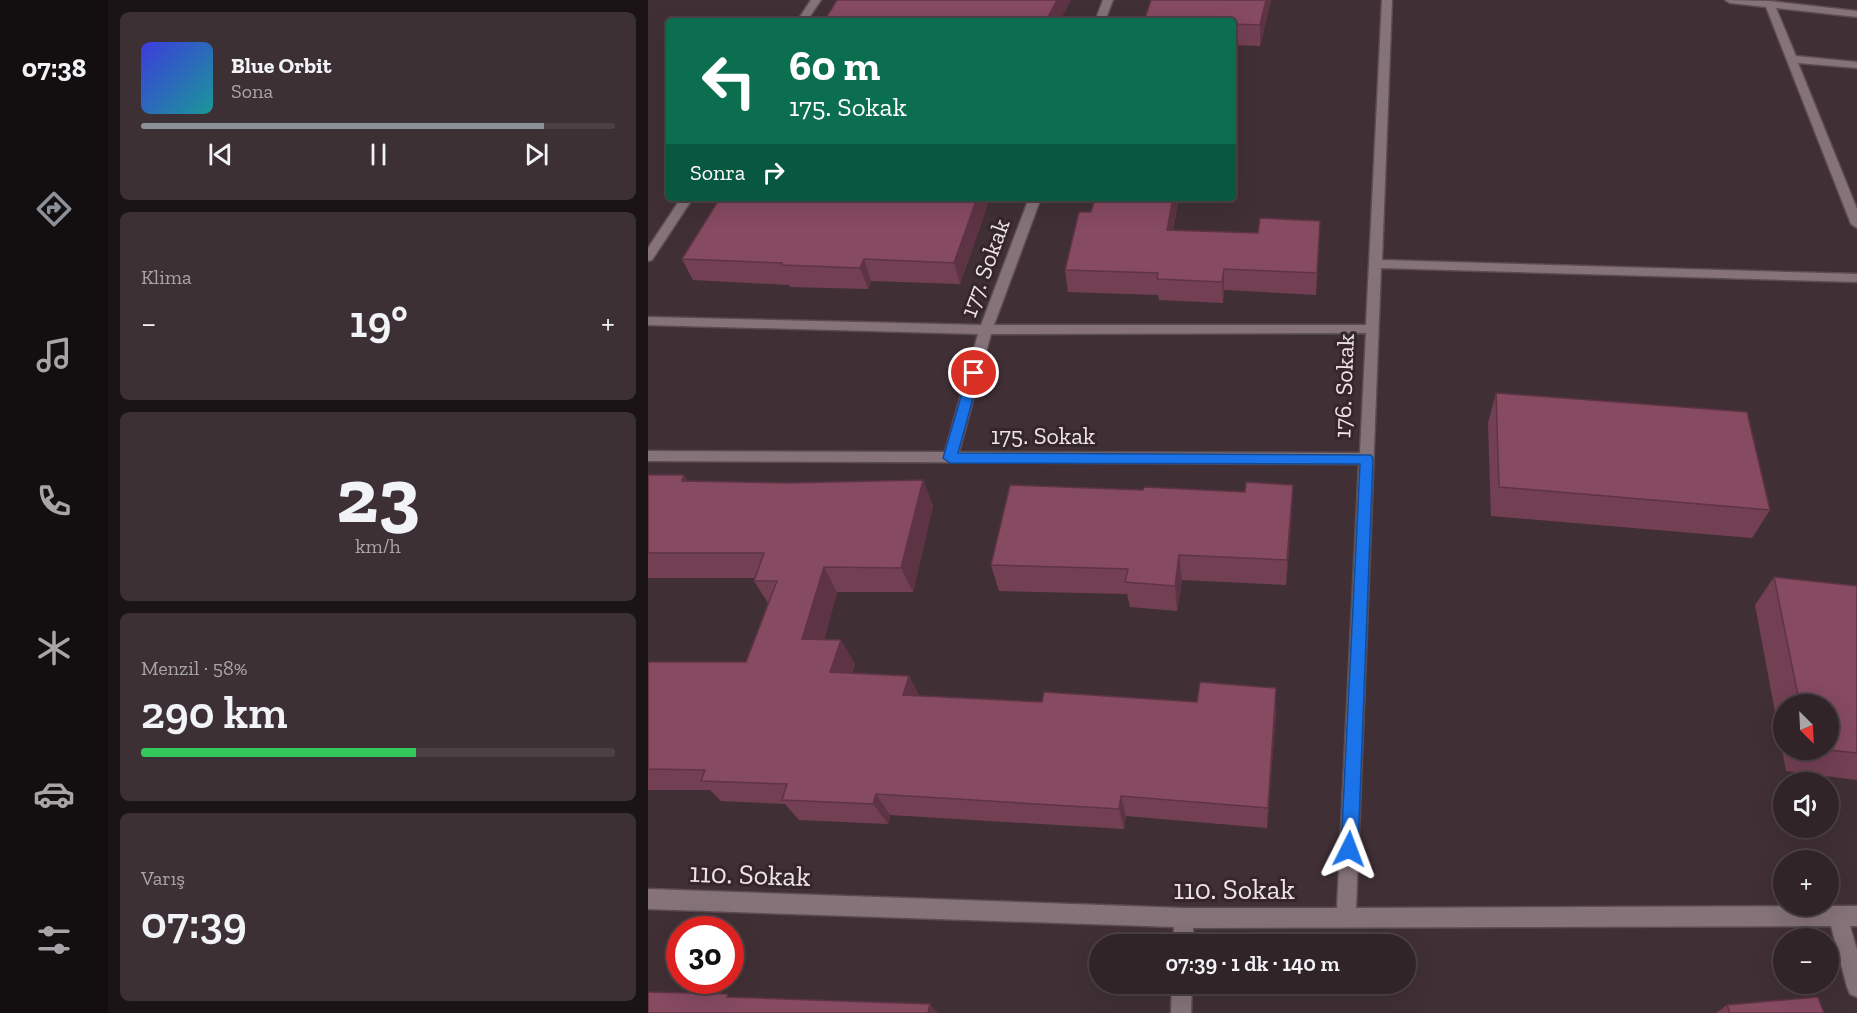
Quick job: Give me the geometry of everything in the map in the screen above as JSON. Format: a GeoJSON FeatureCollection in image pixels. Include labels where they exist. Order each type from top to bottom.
{"type":"FeatureCollection","features":[{"type":"Feature","properties":{"kind":"street"},"geometry":{"type":"LineString","coordinates":[[804,18],[816,0]]}},
{"type":"Feature","properties":{"kind":"street"},"geometry":{"type":"LineString","coordinates":[[1101,18],[1108,0]]}},
{"type":"Feature","properties":{"kind":"street","name":"176. Sokak"},"geometry":{"type":"LineString","coordinates":[[1346,917],[1387,0]]}},
{"type":"Feature","properties":{"kind":"street"},"geometry":{"type":"LineString","coordinates":[[1730,0],[1857,14]]}},
{"type":"Feature","properties":{"kind":"street"},"geometry":{"type":"LineString","coordinates":[[1770,4],[1857,224]]}},
{"type":"Feature","properties":{"kind":"street"},"geometry":{"type":"LineString","coordinates":[[1792,58],[1857,65]]}},
{"type":"Feature","properties":{"kind":"street"},"geometry":{"type":"LineString","coordinates":[[648,257],[685,201]]}},
{"type":"Feature","properties":{"kind":"street","name":"177. Sokak"},"geometry":{"type":"LineString","coordinates":[[950,458],[986,330],[1034,201]]}},
{"type":"Feature","properties":{"kind":"street"},"geometry":{"type":"LineString","coordinates":[[1375,264],[1857,278]]}},
{"type":"Feature","properties":{"kind":"street"},"geometry":{"type":"LineString","coordinates":[[648,321],[986,330],[1372,330]]}},
{"type":"Feature","properties":{"kind":"street","name":"175. Sokak"},"geometry":{"type":"LineString","coordinates":[[648,456],[1366,459]]}},
{"type":"Feature","properties":{"kind":"street","name":"110. Sokak"},"geometry":{"type":"LineString","coordinates":[[648,899],[1184,918],[1847,916]]}},
{"type":"Feature","properties":{"kind":"street"},"geometry":{"type":"LineString","coordinates":[[1847,916],[1857,987]]}},
{"type":"Feature","properties":{"kind":"street"},"geometry":{"type":"LineString","coordinates":[[1183,934],[1184,918]]}},
{"type":"Feature","properties":{"kind":"street"},"geometry":{"type":"LineString","coordinates":[[1181,1013],[1182,994]]}},
{"type":"Feature","properties":{"kind":"building"},"geometry":{"type":"Polygon","coordinates":[[[837,0],[1057,0],[1048,18],[826,18],[837,0]]]}},
{"type":"Feature","properties":{"kind":"building"},"geometry":{"type":"Polygon","coordinates":[[[1151,0],[1266,0],[1260,25],[1236,24],[1236,18],[1145,18],[1151,0]]]}},
{"type":"Feature","properties":{"kind":"building"},"geometry":{"type":"Polygon","coordinates":[[[718,201],[976,201],[954,263],[864,259],[860,268],[682,259],[718,201]]]}},
{"type":"Feature","properties":{"kind":"building"},"geometry":{"type":"Polygon","coordinates":[[[1094,201],[1172,201],[1167,230],[1258,233],[1260,218],[1320,221],[1317,273],[1224,269],[1222,282],[1157,279],[1158,273],[1065,270],[1079,212],[1091,212],[1094,201]]]}},
{"type":"Feature","properties":{"kind":"building"},"geometry":{"type":"Polygon","coordinates":[[[1496,393],[1747,412],[1770,510],[1499,487],[1496,393]]]}},
{"type":"Feature","properties":{"kind":"building"},"geometry":{"type":"Polygon","coordinates":[[[648,475],[684,475],[682,481],[787,483],[923,480],[901,568],[824,567],[802,639],[841,640],[830,672],[909,676],[903,695],[1042,702],[1044,692],[1197,702],[1200,682],[1276,688],[1268,808],[1121,796],[1119,809],[876,794],[873,804],[782,800],[787,784],[701,781],[705,770],[648,769],[648,662],[746,662],[777,581],[754,581],[764,553],[648,553],[648,475]]]}},
{"type":"Feature","properties":{"kind":"building"},"geometry":{"type":"Polygon","coordinates":[[[1246,482],[1293,485],[1287,560],[1179,555],[1175,586],[1125,582],[1128,569],[991,565],[1010,485],[1143,490],[1144,487],[1245,492],[1246,482]]]}},
{"type":"Feature","properties":{"kind":"building"},"geometry":{"type":"Polygon","coordinates":[[[1774,577],[1857,586],[1857,753],[1839,751],[1839,694],[1798,694],[1774,577]]]}},
{"type":"Feature","properties":{"kind":"building"},"geometry":{"type":"Polygon","coordinates":[[[648,992],[930,1004],[928,1013],[648,1013],[648,992]]]}},
{"type":"Feature","properties":{"kind":"building"},"geometry":{"type":"Polygon","coordinates":[[[1818,997],[1824,1013],[1730,1013],[1727,1005],[1818,997]]]}},
{"type":"Feature","properties":{"kind":"route"},"geometry":{"type":"LineString","coordinates":[[974,373],[950,458],[1366,459],[1349,849]]}}]}
